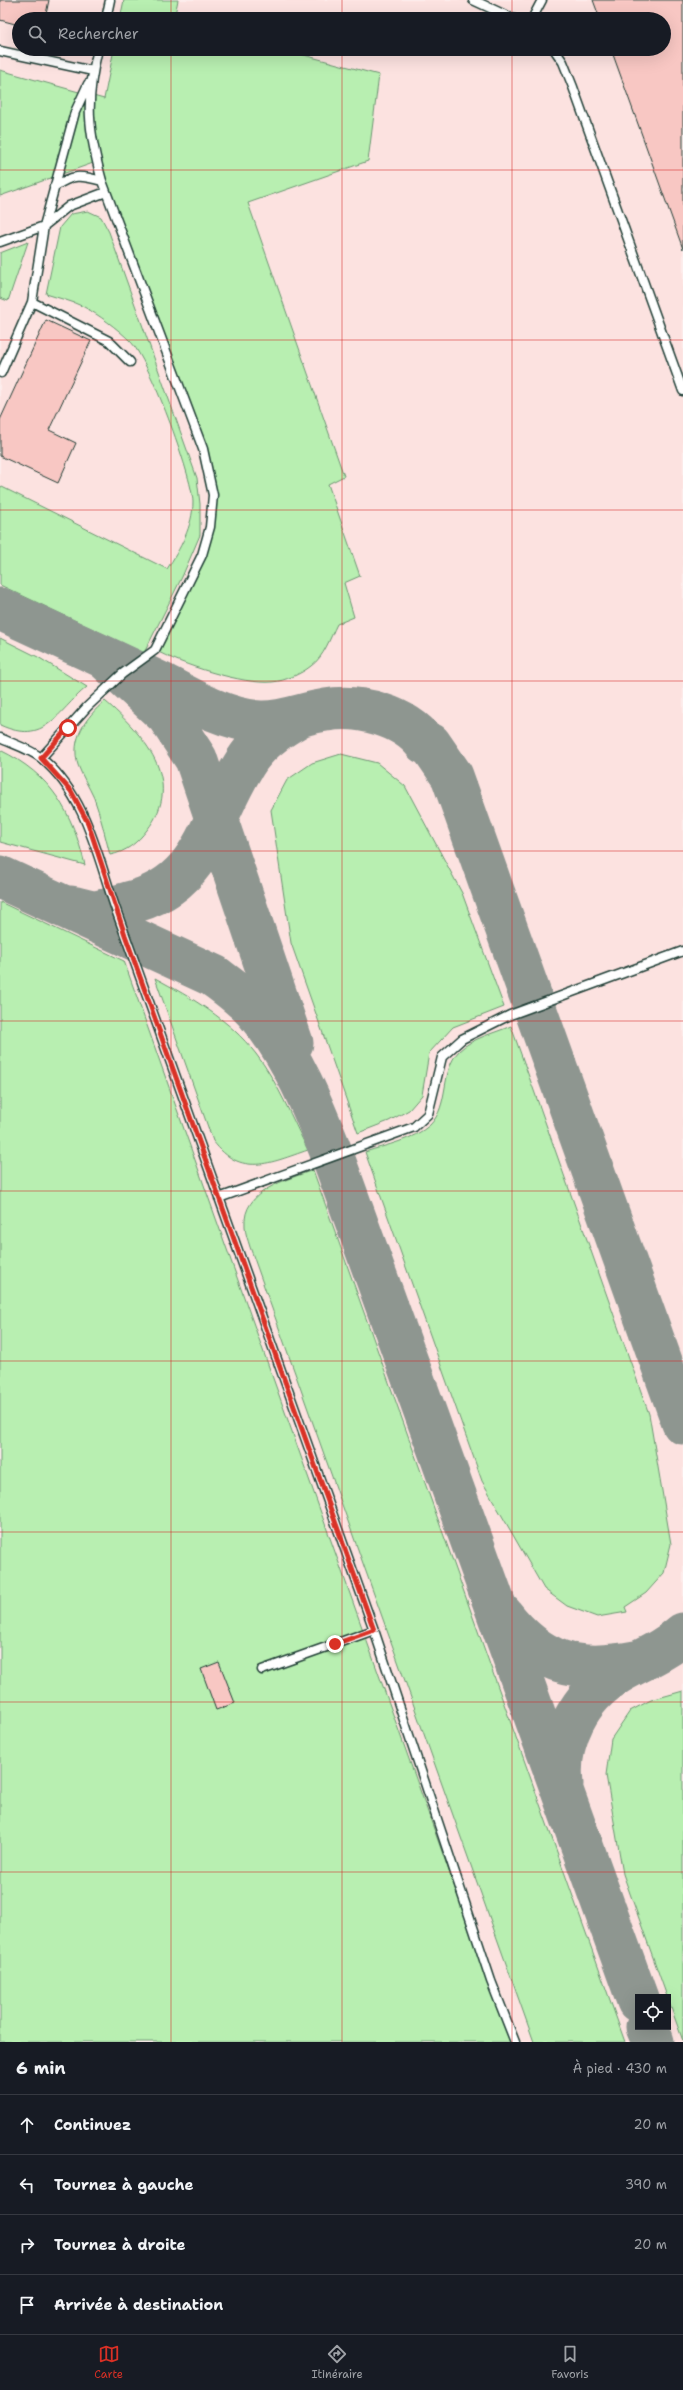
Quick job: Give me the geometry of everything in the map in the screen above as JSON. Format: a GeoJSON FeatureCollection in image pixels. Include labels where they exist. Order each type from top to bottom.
{"type":"FeatureCollection","features":[{"type":"Feature","properties":{"kind":"lane"},"geometry":{"type":"LineString","coordinates":[[107,12],[110,0]]}},
{"type":"Feature","properties":{"kind":"lane"},"geometry":{"type":"LineString","coordinates":[[473,0],[499,12]]}},
{"type":"Feature","properties":{"kind":"lane"},"geometry":{"type":"LineString","coordinates":[[536,12],[542,0]]}},
{"type":"Feature","properties":{"kind":"lane"},"geometry":{"type":"LineString","coordinates":[[0,51],[12,54]]}},
{"type":"Feature","properties":{"kind":"lane"},"geometry":{"type":"LineString","coordinates":[[20,56],[92,74]]}},
{"type":"Feature","properties":{"kind":"lane"},"geometry":{"type":"LineString","coordinates":[[41,758],[87,707],[122,674],[155,650],[202,556],[210,527],[213,495],[204,449],[102,181],[90,131],[88,109],[92,74],[96,56]]}},
{"type":"Feature","properties":{"kind":"lane"},"geometry":{"type":"LineString","coordinates":[[559,56],[563,62],[573,87],[683,391]]}},
{"type":"Feature","properties":{"kind":"lane"},"geometry":{"type":"LineString","coordinates":[[1,373],[32,302],[44,226],[54,187],[75,112],[92,74]]}},
{"type":"Feature","properties":{"kind":"lane"},"geometry":{"type":"LineString","coordinates":[[54,187],[68,178],[81,176],[102,181]]}},
{"type":"Feature","properties":{"kind":"lane"},"geometry":{"type":"LineString","coordinates":[[0,242],[44,226],[69,206],[106,192]]}},
{"type":"Feature","properties":{"kind":"lane"},"geometry":{"type":"LineString","coordinates":[[32,302],[109,341],[130,362]]}},
{"type":"Feature","properties":{"kind":"lane"},"geometry":{"type":"LineString","coordinates":[[0,738],[41,758],[71,791],[88,823],[101,868],[374,1630],[491,1981],[515,2042]]}},
{"type":"Feature","properties":{"kind":"lane"},"geometry":{"type":"LineString","coordinates":[[219,1198],[414,1127],[428,1114],[442,1057],[462,1040],[510,1015],[683,951]]}},
{"type":"Feature","properties":{"kind":"lane"},"geometry":{"type":"LineString","coordinates":[[262,1670],[374,1630]]}},
{"type":"Feature","properties":{"kind":"shaded area"},"geometry":{"type":"Polygon","coordinates":[[[0,0],[683,0],[683,2042],[0,2042],[0,0]]]}},
{"type":"Feature","properties":{"kind":"green space"},"geometry":{"type":"Polygon","coordinates":[[[124,0],[178,0],[175,12],[121,12],[124,0]]]}},
{"type":"Feature","properties":{"kind":"green space"},"geometry":{"type":"Polygon","coordinates":[[[113,56],[307,56],[379,75],[368,161],[248,203],[344,476],[328,484],[360,576],[344,583],[354,617],[337,624],[320,658],[303,672],[293,677],[272,682],[260,682],[229,677],[195,667],[166,656],[155,650],[202,556],[213,495],[203,449],[96,162],[0,196],[0,70],[104,99],[113,56]]]}},
{"type":"Feature","properties":{"kind":"green space"},"geometry":{"type":"Polygon","coordinates":[[[88,211],[101,217],[109,232],[197,478],[200,504],[200,535],[182,577],[144,653],[0,585],[0,486],[167,569],[185,537],[191,520],[193,502],[191,488],[178,444],[148,370],[138,352],[125,336],[96,314],[70,301],[46,294],[60,227],[71,214],[88,211]]]}},
{"type":"Feature","properties":{"kind":"green space"},"geometry":{"type":"Polygon","coordinates":[[[28,242],[8,301],[0,298],[0,253],[28,242]]]}},
{"type":"Feature","properties":{"kind":"green space"},"geometry":{"type":"Polygon","coordinates":[[[0,638],[38,657],[87,687],[58,716],[40,729],[29,731],[16,730],[0,725],[0,638]]]}},
{"type":"Feature","properties":{"kind":"green space"},"geometry":{"type":"Polygon","coordinates":[[[105,701],[133,728],[145,743],[155,760],[161,776],[162,794],[158,812],[143,835],[126,849],[110,855],[94,798],[78,765],[76,755],[76,746],[81,729],[98,707],[105,701]]]}},
{"type":"Feature","properties":{"kind":"green space"},"geometry":{"type":"Polygon","coordinates":[[[0,750],[18,760],[33,771],[46,783],[57,797],[74,828],[85,865],[0,842],[0,750]]]}},
{"type":"Feature","properties":{"kind":"green space"},"geometry":{"type":"Polygon","coordinates":[[[341,754],[377,763],[405,786],[462,893],[504,1007],[453,1027],[429,1053],[422,1095],[409,1110],[389,1121],[358,1133],[291,943],[271,810],[287,780],[312,763],[341,754]]]}},
{"type":"Feature","properties":{"kind":"green space"},"geometry":{"type":"Polygon","coordinates":[[[0,902],[124,961],[510,2042],[0,2042],[0,902]]]}},
{"type":"Feature","properties":{"kind":"green space"},"geometry":{"type":"Polygon","coordinates":[[[155,978],[183,993],[209,1010],[234,1030],[256,1054],[271,1076],[308,1150],[269,1163],[245,1164],[234,1160],[224,1153],[213,1141],[155,978]]]}},
{"type":"Feature","properties":{"kind":"green space"},"geometry":{"type":"Polygon","coordinates":[[[511,1026],[649,1414],[671,1544],[664,1573],[646,1593],[625,1607],[627,1612],[597,1617],[567,1606],[544,1589],[482,1481],[365,1152],[416,1135],[430,1125],[440,1108],[449,1068],[459,1051],[464,1046],[477,1039],[511,1026]]]}},
{"type":"Feature","properties":{"kind":"green space"},"geometry":{"type":"Polygon","coordinates":[[[313,1170],[625,2042],[534,2042],[246,1234],[246,1214],[251,1203],[258,1195],[279,1183],[313,1170]]]}},
{"type":"Feature","properties":{"kind":"green space"},"geometry":{"type":"Polygon","coordinates":[[[683,1691],[683,2041],[671,2008],[671,1994],[666,1994],[623,1874],[606,1775],[611,1739],[630,1711],[651,1700],[683,1691]]]}},
{"type":"Feature","properties":{"kind":"building"},"geometry":{"type":"Polygon","coordinates":[[[0,0],[49,0],[46,12],[12,12],[12,23],[0,20],[0,0]]]}},
{"type":"Feature","properties":{"kind":"building"},"geometry":{"type":"Polygon","coordinates":[[[593,0],[683,0],[683,249],[614,56],[671,56],[671,12],[597,12],[593,0]]]}},
{"type":"Feature","properties":{"kind":"building"},"geometry":{"type":"Polygon","coordinates":[[[46,320],[91,341],[49,430],[76,443],[58,483],[0,456],[0,420],[46,320]]]}},
{"type":"Feature","properties":{"kind":"building"},"geometry":{"type":"Polygon","coordinates":[[[219,1662],[235,1703],[216,1710],[201,1669],[219,1662]]]}},
{"type":"Feature","properties":{"kind":"taxiway"},"geometry":{"type":"LineString","coordinates":[[0,609],[104,657],[168,716],[196,759],[292,1043]]}},
{"type":"Feature","properties":{"kind":"taxiway"},"geometry":{"type":"LineString","coordinates":[[104,657],[210,708],[235,717],[260,722],[269,722],[326,710],[352,709],[380,714],[393,719],[416,734],[425,743],[430,744],[452,776],[683,1423]]}},
{"type":"Feature","properties":{"kind":"taxiway"},"geometry":{"type":"LineString","coordinates":[[71,907],[92,912],[103,911],[155,894],[175,881],[191,864],[204,845],[224,801],[249,757],[271,734],[298,717]]}},
{"type":"Feature","properties":{"kind":"taxiway"},"geometry":{"type":"LineString","coordinates":[[0,877],[214,976],[248,1003],[270,1030],[292,1064],[310,1100],[333,1157],[635,1994]]}},
{"type":"Feature","properties":{"kind":"taxiway"},"geometry":{"type":"LineString","coordinates":[[502,1615],[516,1632],[531,1645],[546,1655],[561,1661],[578,1665],[595,1666],[636,1662]]}},
{"type":"Feature","properties":{"kind":"taxiway"},"geometry":{"type":"LineString","coordinates":[[562,1784],[561,1767],[567,1735],[582,1707],[592,1694],[618,1673],[668,1646],[683,1634]]}},
{"type":"Feature","properties":{"kind":"taxiway"},"geometry":{"type":"LineString","coordinates":[[648,2030],[653,2042]]}},
{"type":"Feature","properties":{"kind":"route"},"geometry":{"type":"LineString","coordinates":[[68,728],[41,758],[71,791],[88,823],[101,868],[374,1630],[335,1644]]}}]}
